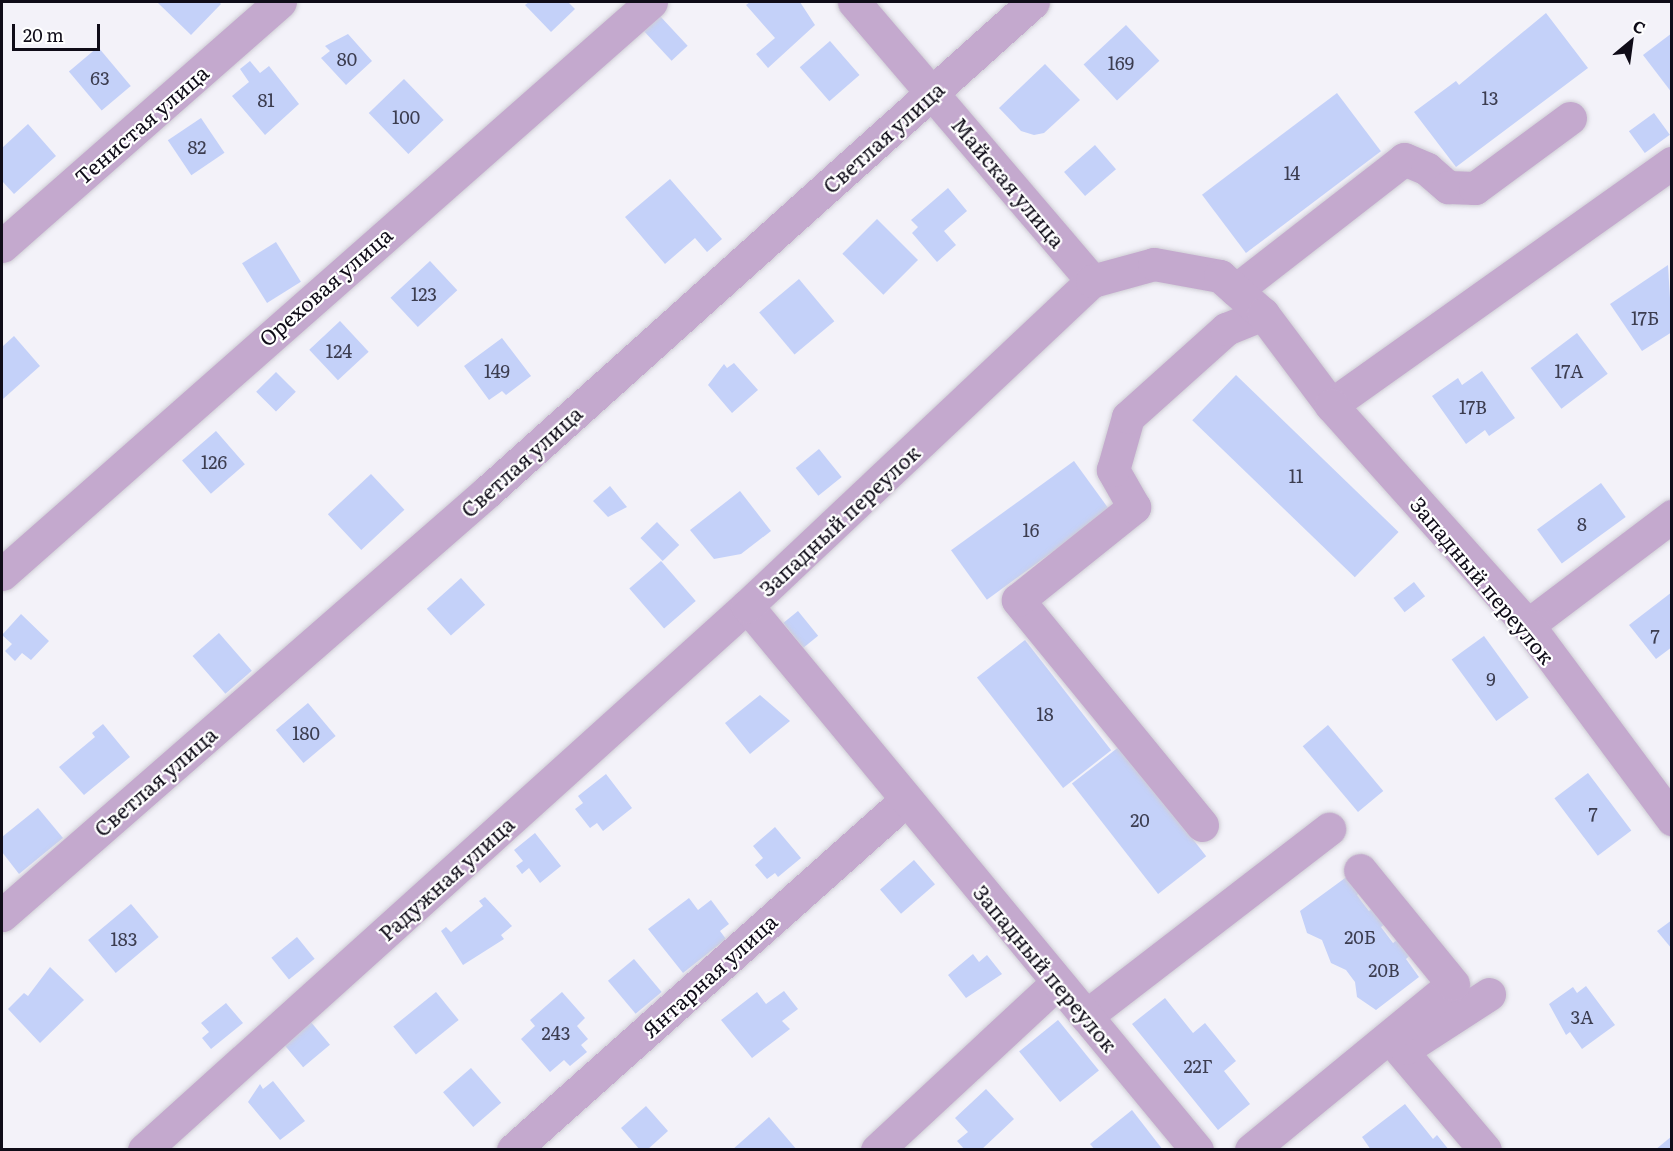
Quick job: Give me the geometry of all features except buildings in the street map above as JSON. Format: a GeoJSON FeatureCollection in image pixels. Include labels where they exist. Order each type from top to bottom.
{"type":"FeatureCollection","features":[{"type":"Feature","properties":{"kind":"street","name":"Тенистая улица"},"geometry":{"type":"LineString","coordinates":[[2,246],[280,2]]}},
{"type":"Feature","properties":{"kind":"street","name":"Ореховая улица"},"geometry":{"type":"LineString","coordinates":[[2,574],[651,2]]}},
{"type":"Feature","properties":{"kind":"street","name":"Майская улица"},"geometry":{"type":"LineString","coordinates":[[854,2],[1092,281]]}},
{"type":"Feature","properties":{"kind":"street","name":"Светлая улица"},"geometry":{"type":"LineString","coordinates":[[2,915],[489,491],[1034,2]]}},
{"type":"Feature","properties":{"kind":"street"},"geometry":{"type":"LineString","coordinates":[[1236,290],[1404,159],[1427,169],[1448,187],[1475,188],[1570,118]]}},
{"type":"Feature","properties":{"kind":"street"},"geometry":{"type":"LineString","coordinates":[[1331,405],[1671,163]]}},
{"type":"Feature","properties":{"kind":"street","name":"Западный переулок"},"geometry":{"type":"LineString","coordinates":[[1197,1149],[747,606],[1092,281],[1154,264],[1220,276],[1263,314],[1331,405],[1528,626],[1671,819]]}},
{"type":"Feature","properties":{"kind":"street"},"geometry":{"type":"LineString","coordinates":[[1202,825],[1018,600],[1134,507],[1113,470],[1128,417],[1226,329],[1263,314]]}},
{"type":"Feature","properties":{"kind":"street"},"geometry":{"type":"LineString","coordinates":[[1528,626],[1671,516]]}},
{"type":"Feature","properties":{"kind":"street","name":"Радужная улица"},"geometry":{"type":"LineString","coordinates":[[144,1149],[747,606]]}},
{"type":"Feature","properties":{"kind":"street","name":"Янтарная улица"},"geometry":{"type":"LineString","coordinates":[[513,1149],[906,800]]}},
{"type":"Feature","properties":{"kind":"street"},"geometry":{"type":"LineString","coordinates":[[1086,1016],[1329,829]]}},
{"type":"Feature","properties":{"kind":"street"},"geometry":{"type":"LineString","coordinates":[[1360,870],[1453,984],[1396,1045]]}},
{"type":"Feature","properties":{"kind":"street"},"geometry":{"type":"LineString","coordinates":[[877,1149],[1057,982]]}},
{"type":"Feature","properties":{"kind":"street"},"geometry":{"type":"LineString","coordinates":[[1251,1149],[1396,1045],[1489,994]]}},
{"type":"Feature","properties":{"kind":"street"},"geometry":{"type":"LineString","coordinates":[[1396,1045],[1485,1149]]}}]}
